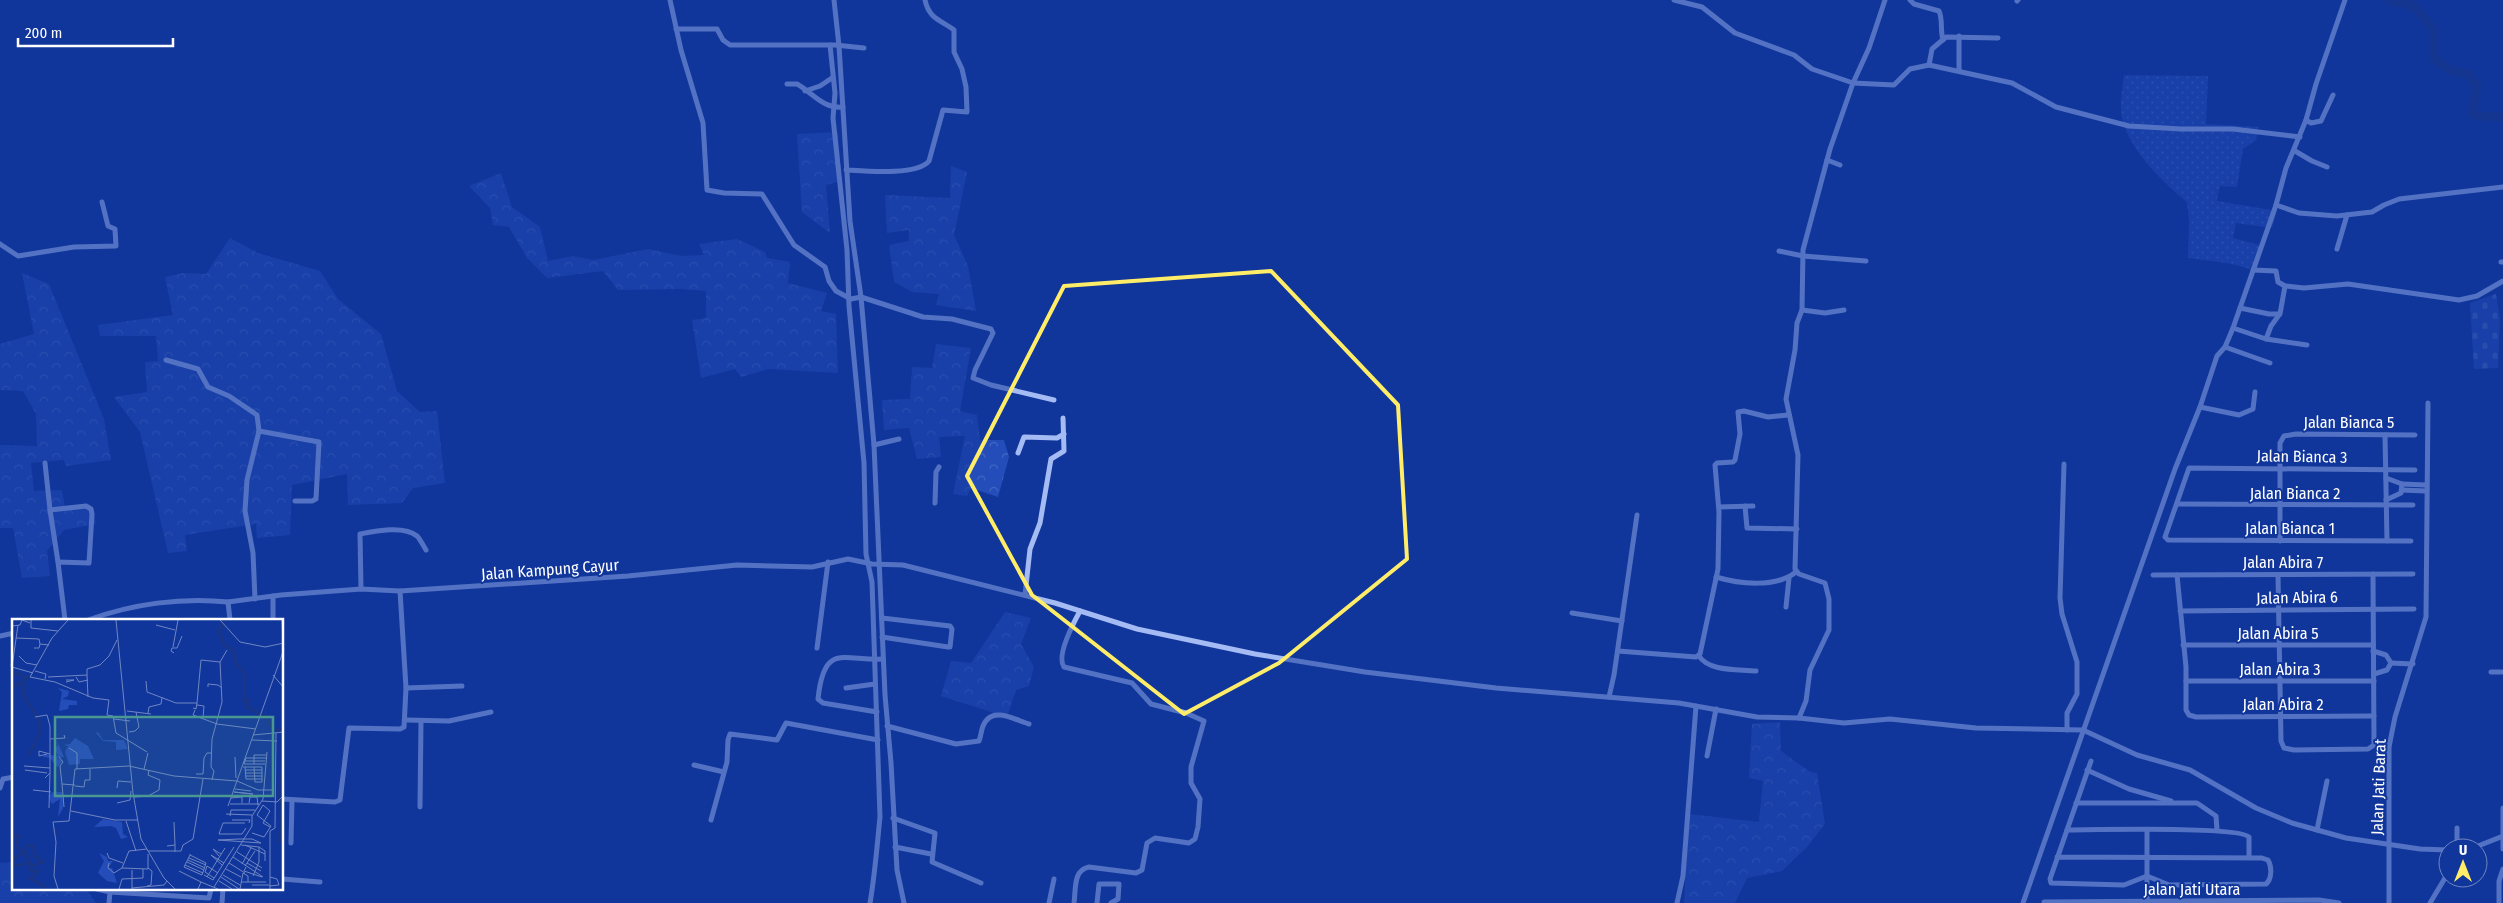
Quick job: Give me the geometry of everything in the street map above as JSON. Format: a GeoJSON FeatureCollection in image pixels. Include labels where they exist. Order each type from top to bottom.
{"type":"FeatureCollection","features":[{"type":"Feature","properties":{"kind":"street"},"geometry":{"type":"LineString","coordinates":[[670,0],[676,29],[703,123],[707,190],[724,193],[762,194],[794,246],[824,266],[832,288],[841,296],[850,299],[860,297],[923,317],[952,319],[990,329],[993,333],[975,370],[974,378],[991,385],[1054,400]]}},
{"type":"Feature","properties":{"kind":"street"},"geometry":{"type":"LineString","coordinates":[[834,0],[832,78],[835,108],[833,118],[847,250],[864,463],[866,546],[874,564],[882,618],[895,846],[897,870],[904,903]]}},
{"type":"Feature","properties":{"kind":"street"},"geometry":{"type":"LineString","coordinates":[[846,170],[888,172],[923,166],[928,160],[943,110],[967,112],[964,78],[954,52],[954,30],[938,22],[925,0]]}},
{"type":"Feature","properties":{"kind":"street"},"geometry":{"type":"LineString","coordinates":[[1674,0],[1702,7],[1735,33],[1794,55],[1812,69],[1853,83],[1894,85],[1910,69],[1929,65],[2012,83],[2056,107],[2128,126],[2233,129],[2300,138]]}},
{"type":"Feature","properties":{"kind":"street"},"geometry":{"type":"LineString","coordinates":[[1702,7],[1703,0]]}},
{"type":"Feature","properties":{"kind":"street"},"geometry":{"type":"LineString","coordinates":[[1796,572],[1798,455],[1795,434],[1788,415],[1787,385],[1795,350],[1797,323],[1802,310],[1803,256],[1827,160],[1853,83],[1866,56],[1885,0]]}},
{"type":"Feature","properties":{"kind":"street"},"geometry":{"type":"LineString","coordinates":[[1910,0],[1914,4],[1939,11],[1941,15],[1940,30],[1943,40]]}},
{"type":"Feature","properties":{"kind":"street"},"geometry":{"type":"LineString","coordinates":[[2023,903],[2175,469],[2200,407],[2217,356],[2225,347],[2254,270],[2276,205],[2286,168],[2300,138],[2345,0]]}},
{"type":"Feature","properties":{"kind":"street"},"geometry":{"type":"LineString","coordinates":[[676,29],[717,29],[723,40],[730,45],[834,45],[864,48]]}},
{"type":"Feature","properties":{"kind":"street"},"geometry":{"type":"LineString","coordinates":[[1959,36],[1959,70]]}},
{"type":"Feature","properties":{"kind":"street"},"geometry":{"type":"LineString","coordinates":[[1929,65],[1932,49],[1946,37],[1998,38]]}},
{"type":"Feature","properties":{"kind":"street"},"geometry":{"type":"LineString","coordinates":[[834,45],[843,107],[853,255],[860,297],[874,445],[874,659],[880,817],[876,843],[875,880],[870,903]]}},
{"type":"Feature","properties":{"kind":"street"},"geometry":{"type":"LineString","coordinates":[[805,91],[820,86],[832,78]]}},
{"type":"Feature","properties":{"kind":"street"},"geometry":{"type":"LineString","coordinates":[[787,84],[798,84],[805,91],[835,108],[843,107]]}},
{"type":"Feature","properties":{"kind":"street"},"geometry":{"type":"LineString","coordinates":[[2306,120],[2311,123],[2321,121],[2334,95]]}},
{"type":"Feature","properties":{"kind":"street"},"geometry":{"type":"LineString","coordinates":[[2295,151],[2312,162],[2327,167]]}},
{"type":"Feature","properties":{"kind":"street"},"geometry":{"type":"LineString","coordinates":[[1827,160],[1840,165]]}},
{"type":"Feature","properties":{"kind":"street"},"geometry":{"type":"LineString","coordinates":[[2276,205],[2299,213],[2347,215],[2372,212],[2384,205],[2399,200],[2503,187]]}},
{"type":"Feature","properties":{"kind":"street"},"geometry":{"type":"LineString","coordinates":[[0,244],[18,256],[74,247],[116,246],[115,229],[107,224],[102,202]]}},
{"type":"Feature","properties":{"kind":"street"},"geometry":{"type":"LineString","coordinates":[[2337,249],[2347,215]]}},
{"type":"Feature","properties":{"kind":"street"},"geometry":{"type":"LineString","coordinates":[[1779,251],[1803,256],[1866,261]]}},
{"type":"Feature","properties":{"kind":"street"},"geometry":{"type":"LineString","coordinates":[[2254,270],[2276,271],[2278,282],[2285,286],[2316,288],[2348,284],[2459,300],[2477,296],[2503,281]]}},
{"type":"Feature","properties":{"kind":"street"},"geometry":{"type":"LineString","coordinates":[[2266,338],[2271,326],[2279,315],[2285,286]]}},
{"type":"Feature","properties":{"kind":"street"},"geometry":{"type":"LineString","coordinates":[[2240,308],[2279,315]]}},
{"type":"Feature","properties":{"kind":"street"},"geometry":{"type":"LineString","coordinates":[[1802,310],[1825,313],[1844,310]]}},
{"type":"Feature","properties":{"kind":"street"},"geometry":{"type":"LineString","coordinates":[[2233,328],[2266,338],[2307,345]]}},
{"type":"Feature","properties":{"kind":"street"},"geometry":{"type":"LineString","coordinates":[[2225,347],[2270,363]]}},
{"type":"Feature","properties":{"kind":"street"},"geometry":{"type":"LineString","coordinates":[[166,360],[198,370],[208,387],[229,396],[256,414],[259,431],[247,480],[246,511],[254,559],[255,599]]}},
{"type":"Feature","properties":{"kind":"street"},"geometry":{"type":"LineString","coordinates":[[2200,407],[2212,411],[2243,414],[2253,409],[2255,392]]}},
{"type":"Feature","properties":{"kind":"street","name":"Jalan Jati Barat"},"geometry":{"type":"LineString","coordinates":[[2389,903],[2389,747],[2395,717],[2426,617],[2428,403]]}},
{"type":"Feature","properties":{"kind":"street"},"geometry":{"type":"LineString","coordinates":[[1699,656],[1716,577],[1719,548],[1719,507],[1715,466],[1717,462],[1733,462],[1735,460],[1740,434],[1738,412],[1744,411],[1768,416],[1788,415]]}},
{"type":"Feature","properties":{"kind":"street"},"geometry":{"type":"LineString","coordinates":[[1025,595],[1030,549],[1040,523],[1051,459],[1055,454],[1063,453],[1063,418]]}},
{"type":"Feature","properties":{"kind":"street"},"geometry":{"type":"LineString","coordinates":[[259,431],[319,442],[316,499],[312,501],[295,501]]}},
{"type":"Feature","properties":{"kind":"street"},"geometry":{"type":"LineString","coordinates":[[1018,453],[1024,437],[1057,438],[1064,434]]}},
{"type":"Feature","properties":{"kind":"street","name":"Jalan Bianca 5"},"geometry":{"type":"LineString","coordinates":[[2280,468],[2280,443],[2284,436],[2296,434],[2415,435]]}},
{"type":"Feature","properties":{"kind":"street"},"geometry":{"type":"LineString","coordinates":[[2385,435],[2387,541]]}},
{"type":"Feature","properties":{"kind":"street"},"geometry":{"type":"LineString","coordinates":[[874,445],[900,439]]}},
{"type":"Feature","properties":{"kind":"street"},"geometry":{"type":"LineString","coordinates":[[45,463],[65,619]]}},
{"type":"Feature","properties":{"kind":"street"},"geometry":{"type":"LineString","coordinates":[[2064,464],[2060,598],[2062,614],[2077,662],[2078,682],[2075,701],[2067,714],[2067,730]]}},
{"type":"Feature","properties":{"kind":"street"},"geometry":{"type":"LineString","coordinates":[[935,502],[936,472],[939,467]]}},
{"type":"Feature","properties":{"kind":"street","name":"Jalan Bianca 3"},"geometry":{"type":"LineString","coordinates":[[2177,504],[2189,468],[2415,470]]}},
{"type":"Feature","properties":{"kind":"street"},"geometry":{"type":"LineString","coordinates":[[2280,468],[2280,541]]}},
{"type":"Feature","properties":{"kind":"street"},"geometry":{"type":"LineString","coordinates":[[2386,478],[2402,488],[2426,488]]}},
{"type":"Feature","properties":{"kind":"street"},"geometry":{"type":"LineString","coordinates":[[2386,503],[2402,488]]}},
{"type":"Feature","properties":{"kind":"street","name":"Jalan Bianca 2"},"geometry":{"type":"LineString","coordinates":[[2177,504],[2386,503],[2413,506]]}},
{"type":"Feature","properties":{"kind":"street","name":"Jalan Bianca 1"},"geometry":{"type":"LineString","coordinates":[[2177,504],[2165,537],[2168,540],[2411,541]]}},
{"type":"Feature","properties":{"kind":"street"},"geometry":{"type":"LineString","coordinates":[[50,510],[86,506],[91,509],[92,514],[89,563],[58,562]]}},
{"type":"Feature","properties":{"kind":"street"},"geometry":{"type":"LineString","coordinates":[[1745,506],[1747,528],[1797,529]]}},
{"type":"Feature","properties":{"kind":"street"},"geometry":{"type":"LineString","coordinates":[[1719,507],[1752,506]]}},
{"type":"Feature","properties":{"kind":"street"},"geometry":{"type":"LineString","coordinates":[[1609,697],[1618,651],[1637,515]]}},
{"type":"Feature","properties":{"kind":"street"},"geometry":{"type":"LineString","coordinates":[[361,589],[360,534],[389,531],[410,533],[418,537],[426,550]]}},
{"type":"Feature","properties":{"kind":"street","name":"Jalan Kampung Cayur"},"geometry":{"type":"LineString","coordinates":[[92,619],[120,611],[164,603],[228,602],[273,596],[361,589],[400,591],[628,576],[737,564],[812,567],[848,559],[874,564],[903,565],[1025,595],[1130,628],[1305,663],[1496,688],[1696,706],[1757,717],[1799,718],[1844,723],[1890,719],[1976,728],[2083,730]]}},
{"type":"Feature","properties":{"kind":"street"},"geometry":{"type":"LineString","coordinates":[[818,648],[828,562]]}},
{"type":"Feature","properties":{"kind":"street"},"geometry":{"type":"LineString","coordinates":[[1716,577],[1745,582],[1788,578],[1796,572]]}},
{"type":"Feature","properties":{"kind":"street"},"geometry":{"type":"LineString","coordinates":[[1796,572],[1825,583],[1829,599],[1828,635],[1810,670],[1806,701],[1799,718]]}},
{"type":"Feature","properties":{"kind":"street"},"geometry":{"type":"LineString","coordinates":[[2278,575],[2280,741],[2287,749],[2372,748],[2374,742],[2373,574]]}},
{"type":"Feature","properties":{"kind":"street","name":"Jalan Abira 7"},"geometry":{"type":"LineString","coordinates":[[2153,575],[2413,574]]}},
{"type":"Feature","properties":{"kind":"street"},"geometry":{"type":"LineString","coordinates":[[2177,575],[2186,681]]}},
{"type":"Feature","properties":{"kind":"street"},"geometry":{"type":"LineString","coordinates":[[1786,607],[1788,578]]}},
{"type":"Feature","properties":{"kind":"street"},"geometry":{"type":"LineString","coordinates":[[284,799],[335,802],[340,800],[349,728],[400,729],[404,727],[406,720],[406,688],[400,591]]}},
{"type":"Feature","properties":{"kind":"street"},"geometry":{"type":"LineString","coordinates":[[273,596],[273,619]]}},
{"type":"Feature","properties":{"kind":"street"},"geometry":{"type":"LineString","coordinates":[[228,602],[230,619]]}},
{"type":"Feature","properties":{"kind":"street","name":"Jalan Abira 6"},"geometry":{"type":"LineString","coordinates":[[2180,611],[2414,608]]}},
{"type":"Feature","properties":{"kind":"street"},"geometry":{"type":"LineString","coordinates":[[1074,903],[1078,875],[1083,868],[1089,867],[1136,873],[1142,870],[1148,843],[1151,840],[1155,838],[1189,843],[1195,839],[1200,799],[1191,783],[1191,767],[1204,721],[1186,713],[1151,704],[1132,682],[1064,667],[1062,660],[1065,644],[1080,612]]}},
{"type":"Feature","properties":{"kind":"street"},"geometry":{"type":"LineString","coordinates":[[1572,613],[1622,620]]}},
{"type":"Feature","properties":{"kind":"street"},"geometry":{"type":"LineString","coordinates":[[882,618],[950,626],[952,629],[950,647],[882,637]]}},
{"type":"Feature","properties":{"kind":"street","name":"Jalan Abira 5"},"geometry":{"type":"LineString","coordinates":[[2183,645],[2279,645],[2373,648]]}},
{"type":"Feature","properties":{"kind":"street"},"geometry":{"type":"LineString","coordinates":[[2373,648],[2386,655],[2391,664]]}},
{"type":"Feature","properties":{"kind":"street"},"geometry":{"type":"LineString","coordinates":[[1618,651],[1699,656],[1707,665],[1756,671]]}},
{"type":"Feature","properties":{"kind":"street"},"geometry":{"type":"LineString","coordinates":[[877,712],[823,703],[818,699],[821,681],[829,663],[834,659],[845,656],[883,659]]}},
{"type":"Feature","properties":{"kind":"street"},"geometry":{"type":"LineString","coordinates":[[2391,664],[2413,664]]}},
{"type":"Feature","properties":{"kind":"street"},"geometry":{"type":"LineString","coordinates":[[2374,674],[2387,670],[2391,664]]}},
{"type":"Feature","properties":{"kind":"street"},"geometry":{"type":"LineString","coordinates":[[2491,672],[2503,672]]}},
{"type":"Feature","properties":{"kind":"street","name":"Jalan Abira 3"},"geometry":{"type":"LineString","coordinates":[[2186,681],[2374,681]]}},
{"type":"Feature","properties":{"kind":"street","name":"Jalan Abira 2"},"geometry":{"type":"LineString","coordinates":[[2186,681],[2186,710],[2192,717],[2374,716]]}},
{"type":"Feature","properties":{"kind":"street"},"geometry":{"type":"LineString","coordinates":[[846,688],[875,684]]}},
{"type":"Feature","properties":{"kind":"street"},"geometry":{"type":"LineString","coordinates":[[406,688],[462,686]]}},
{"type":"Feature","properties":{"kind":"street"},"geometry":{"type":"LineString","coordinates":[[1678,903],[1682,876],[1696,706]]}},
{"type":"Feature","properties":{"kind":"street"},"geometry":{"type":"LineString","coordinates":[[1707,756],[1716,709]]}},
{"type":"Feature","properties":{"kind":"street"},"geometry":{"type":"LineString","coordinates":[[406,720],[449,721],[491,712]]}},
{"type":"Feature","properties":{"kind":"street"},"geometry":{"type":"LineString","coordinates":[[887,726],[960,744],[979,741],[983,725],[995,716],[1009,716],[1029,724]]}},
{"type":"Feature","properties":{"kind":"street"},"geometry":{"type":"LineString","coordinates":[[420,807],[421,721]]}},
{"type":"Feature","properties":{"kind":"street"},"geometry":{"type":"LineString","coordinates":[[711,820],[724,772],[730,734],[777,740],[786,723],[878,740]]}},
{"type":"Feature","properties":{"kind":"street"},"geometry":{"type":"LineString","coordinates":[[2083,730],[2137,755],[2190,770],[2266,813],[2346,838],[2389,845],[2438,849]]}},
{"type":"Feature","properties":{"kind":"street"},"geometry":{"type":"LineString","coordinates":[[2057,858],[2262,858],[2270,864],[2270,878],[2266,884],[2169,885],[2147,876],[2124,885],[2054,885],[2050,879],[2057,858],[2067,830],[2087,770],[2091,761]]}},
{"type":"Feature","properties":{"kind":"street"},"geometry":{"type":"LineString","coordinates":[[694,765],[724,772]]}},
{"type":"Feature","properties":{"kind":"street"},"geometry":{"type":"LineString","coordinates":[[2087,770],[2129,789],[2178,803]]}},
{"type":"Feature","properties":{"kind":"street"},"geometry":{"type":"LineString","coordinates":[[0,788],[3,780],[12,778]]}},
{"type":"Feature","properties":{"kind":"street"},"geometry":{"type":"LineString","coordinates":[[2317,830],[2327,781]]}},
{"type":"Feature","properties":{"kind":"street"},"geometry":{"type":"LineString","coordinates":[[291,844],[292,800]]}},
{"type":"Feature","properties":{"kind":"street"},"geometry":{"type":"LineString","coordinates":[[2076,803],[2197,803],[2216,816],[2217,830]]}},
{"type":"Feature","properties":{"kind":"street"},"geometry":{"type":"LineString","coordinates":[[2503,808],[2503,849]]}},
{"type":"Feature","properties":{"kind":"street"},"geometry":{"type":"LineString","coordinates":[[893,818],[935,833],[930,858],[933,863],[981,883]]}},
{"type":"Feature","properties":{"kind":"street"},"geometry":{"type":"LineString","coordinates":[[2457,828],[2458,838]]}},
{"type":"Feature","properties":{"kind":"street"},"geometry":{"type":"LineString","coordinates":[[2067,830],[2217,830],[2245,833],[2249,837],[2249,857]]}},
{"type":"Feature","properties":{"kind":"street"},"geometry":{"type":"LineString","coordinates":[[2146,830],[2147,901]]}},
{"type":"Feature","properties":{"kind":"street"},"geometry":{"type":"LineString","coordinates":[[2488,842],[2503,836]]}},
{"type":"Feature","properties":{"kind":"street"},"geometry":{"type":"LineString","coordinates":[[895,846],[931,854]]}},
{"type":"Feature","properties":{"kind":"street"},"geometry":{"type":"LineString","coordinates":[[2499,903],[2499,881],[2503,869]]}},
{"type":"Feature","properties":{"kind":"street"},"geometry":{"type":"LineString","coordinates":[[284,879],[320,882]]}},
{"type":"Feature","properties":{"kind":"street"},"geometry":{"type":"LineString","coordinates":[[1049,903],[1054,879]]}},
{"type":"Feature","properties":{"kind":"street"},"geometry":{"type":"LineString","coordinates":[[1097,903],[1099,884],[1119,884],[1118,899],[1111,903]]}},
{"type":"Feature","properties":{"kind":"street"},"geometry":{"type":"LineString","coordinates":[[2430,903],[2439,888]]}},
{"type":"Feature","properties":{"kind":"street"},"geometry":{"type":"LineString","coordinates":[[101,890],[209,898],[211,890]]}},
{"type":"Feature","properties":{"kind":"street"},"geometry":{"type":"LineString","coordinates":[[222,903],[223,890]]}},
{"type":"Feature","properties":{"kind":"street"},"geometry":{"type":"LineString","coordinates":[[109,903],[110,892]]}},
{"type":"Feature","properties":{"kind":"street","name":"Jalan Jati Utara"},"geometry":{"type":"LineString","coordinates":[[2044,902],[2319,900],[2339,903]]}},
{"type":"Feature","properties":{"kind":"highlighted area"},"geometry":{"type":"Polygon","coordinates":[[[1271,271],[1398,405],[1407,559],[1279,663],[1184,714],[1032,595],[967,476],[1064,286],[1271,271]]]}},
{"type":"Feature","properties":{"kind":"green space"},"geometry":{"type":"Polygon","coordinates":[[[2124,75],[2208,76],[2206,124],[2258,127],[2256,140],[2243,149],[2237,187],[2220,186],[2217,201],[2277,211],[2272,228],[2236,223],[2233,238],[2263,246],[2255,270],[2227,263],[2188,258],[2189,221],[2187,202],[2145,161],[2128,135],[2121,109],[2124,75]]]}},
{"type":"Feature","properties":{"kind":"green space"},"geometry":{"type":"Polygon","coordinates":[[[838,132],[841,181],[826,185],[830,233],[802,212],[797,134],[838,132]]]}},
{"type":"Feature","properties":{"kind":"green space"},"geometry":{"type":"Polygon","coordinates":[[[951,166],[967,172],[954,235],[968,266],[976,311],[936,305],[939,294],[912,292],[894,282],[889,245],[909,241],[909,230],[887,233],[885,195],[950,198],[951,166]]]}},
{"type":"Feature","properties":{"kind":"green space"},"geometry":{"type":"Polygon","coordinates":[[[501,173],[512,207],[540,227],[548,261],[573,256],[593,260],[648,249],[681,256],[704,255],[699,244],[737,239],[765,252],[767,258],[790,262],[788,283],[827,293],[821,311],[836,314],[838,373],[768,369],[741,377],[735,369],[701,378],[692,320],[706,318],[706,291],[680,289],[618,290],[603,271],[547,278],[527,258],[509,227],[493,225],[490,208],[469,186],[501,173]]]}},
{"type":"Feature","properties":{"kind":"green space"},"geometry":{"type":"Polygon","coordinates":[[[230,238],[258,253],[320,271],[338,299],[381,334],[397,391],[420,412],[437,411],[445,483],[413,488],[402,503],[348,505],[347,474],[292,485],[290,535],[257,538],[256,524],[185,535],[187,551],[168,553],[140,432],[114,397],[147,392],[145,362],[158,361],[156,336],[100,336],[98,325],[173,315],[165,277],[183,273],[206,274],[230,238]]]}},
{"type":"Feature","properties":{"kind":"green space"},"geometry":{"type":"Polygon","coordinates":[[[22,273],[49,284],[104,419],[111,460],[66,466],[64,460],[31,463],[34,491],[62,490],[65,509],[93,508],[96,524],[64,530],[47,551],[50,576],[22,578],[13,528],[0,528],[0,445],[37,446],[36,414],[23,391],[0,390],[0,344],[34,334],[22,273]]]}},
{"type":"Feature","properties":{"kind":"green space"},"geometry":{"type":"Polygon","coordinates":[[[2496,294],[2500,319],[2498,368],[2474,369],[2470,303],[2496,294]]]}},
{"type":"Feature","properties":{"kind":"green space"},"geometry":{"type":"Polygon","coordinates":[[[936,344],[971,348],[960,411],[977,415],[980,440],[1004,440],[1009,457],[998,497],[971,488],[967,496],[953,494],[965,436],[939,437],[941,457],[917,459],[909,428],[884,430],[882,400],[910,399],[912,367],[932,368],[936,344]]]}},
{"type":"Feature","properties":{"kind":"green space"},"geometry":{"type":"Polygon","coordinates":[[[1005,612],[1031,618],[1021,644],[1034,667],[1029,686],[1016,690],[1007,717],[941,696],[951,661],[971,663],[1005,612]]]}},
{"type":"Feature","properties":{"kind":"green space"},"geometry":{"type":"Polygon","coordinates":[[[1780,722],[1781,751],[1810,772],[1817,773],[1825,824],[1807,847],[1782,871],[1747,878],[1735,903],[1684,903],[1689,814],[1759,822],[1763,781],[1749,778],[1752,724],[1780,722]]]}},
{"type":"Feature","properties":{"kind":"green space"},"geometry":{"type":"Polygon","coordinates":[[[12,862],[12,890],[87,890],[96,903],[0,903],[0,863],[12,862]]]}},
{"type":"Feature","properties":{"kind":"waterway"},"geometry":{"type":"LineString","coordinates":[[2389,0],[2414,6],[2434,30],[2434,59],[2451,71],[2468,74],[2477,86],[2472,113],[2478,116],[2503,117]]}}]}
